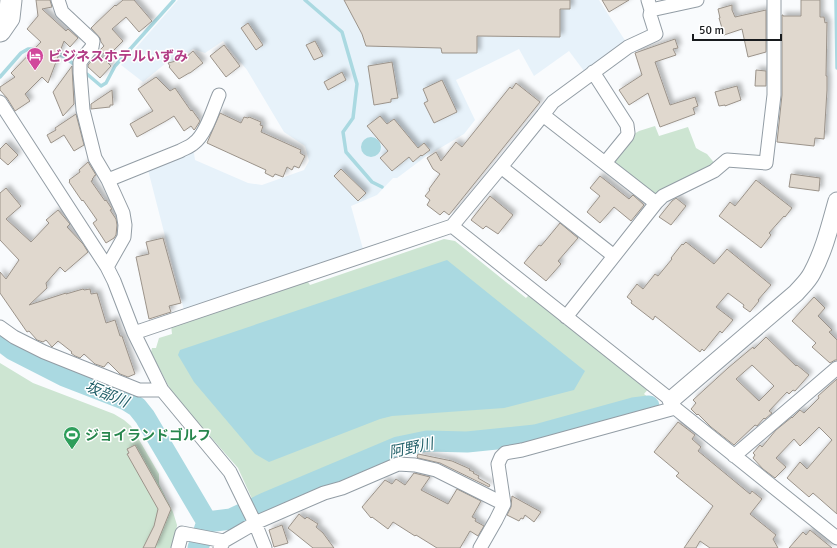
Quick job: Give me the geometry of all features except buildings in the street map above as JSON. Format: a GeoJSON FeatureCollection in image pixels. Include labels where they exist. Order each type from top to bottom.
{"type":"FeatureCollection","features":[{"type":"Feature","properties":{"kind":"main road"},"geometry":{"type":"LineString","coordinates":[[0,14],[11,0]]}},
{"type":"Feature","properties":{"kind":"main road"},"geometry":{"type":"LineString","coordinates":[[0,31],[9,18],[11,0]]}},
{"type":"Feature","properties":{"kind":"street"},"geometry":{"type":"LineString","coordinates":[[58,0],[62,12],[93,41],[92,47],[80,62],[83,110],[95,158],[108,180],[123,213],[125,225],[124,237],[107,267]]}},
{"type":"Feature","properties":{"kind":"street"},"geometry":{"type":"LineString","coordinates":[[134,333],[452,226],[553,102],[628,47],[656,34],[650,15],[650,5],[697,0]]}},
{"type":"Feature","properties":{"kind":"street"},"geometry":{"type":"LineString","coordinates":[[566,317],[663,196],[714,171],[727,160],[766,163],[774,95],[774,0]]}},
{"type":"Feature","properties":{"kind":"street"},"geometry":{"type":"LineString","coordinates":[[593,72],[628,129],[627,136],[605,163]]}},
{"type":"Feature","properties":{"kind":"street"},"geometry":{"type":"LineString","coordinates":[[108,180],[180,151],[195,143],[204,130],[220,94]]}},
{"type":"Feature","properties":{"kind":"street"},"geometry":{"type":"LineString","coordinates":[[0,102],[107,267],[134,333],[162,390],[230,472],[254,522],[264,548]]}},
{"type":"Feature","properties":{"kind":"street"},"geometry":{"type":"LineString","coordinates":[[543,115],[656,203]]}},
{"type":"Feature","properties":{"kind":"street"},"geometry":{"type":"LineString","coordinates":[[501,167],[614,256]]}},
{"type":"Feature","properties":{"kind":"street"},"geometry":{"type":"LineString","coordinates":[[480,548],[504,504],[498,464],[501,457],[505,453],[522,450],[673,404],[805,284],[819,258],[837,201]]}},
{"type":"Feature","properties":{"kind":"street"},"geometry":{"type":"LineString","coordinates":[[452,226],[837,538]]}},
{"type":"Feature","properties":{"kind":"street"},"geometry":{"type":"LineString","coordinates":[[0,327],[14,337],[44,352],[139,390],[162,390]]}},
{"type":"Feature","properties":{"kind":"street"},"geometry":{"type":"LineString","coordinates":[[734,456],[837,368]]}},
{"type":"Feature","properties":{"kind":"street"},"geometry":{"type":"LineString","coordinates":[[178,548],[182,533],[222,544],[254,522],[324,493],[342,488],[398,464],[415,465],[436,470],[504,504]]}},
{"type":"Feature","properties":{"kind":"shaded area"},"geometry":{"type":"Polygon","coordinates":[[[178,0],[599,0],[626,42],[584,71],[569,51],[534,76],[519,49],[456,80],[475,120],[464,134],[425,157],[397,178],[393,178],[377,195],[351,206],[363,249],[184,310],[147,166],[186,152],[194,153],[195,160],[248,183],[262,185],[304,170],[309,161],[305,146],[284,132],[247,70],[223,41],[205,53],[193,49],[180,59],[166,63],[143,82],[121,65],[178,0]]]}},
{"type":"Feature","properties":{"kind":"green space"},"geometry":{"type":"Polygon","coordinates":[[[655,126],[659,136],[688,127],[696,148],[707,154],[716,165],[708,171],[656,194],[649,193],[614,165],[613,158],[634,134],[655,126]]]}},
{"type":"Feature","properties":{"kind":"green space"},"geometry":{"type":"Polygon","coordinates":[[[444,239],[455,241],[526,298],[530,294],[649,388],[644,394],[648,397],[528,431],[413,438],[388,444],[253,501],[238,468],[172,393],[151,352],[152,348],[156,348],[159,338],[172,334],[171,325],[306,279],[310,285],[444,239]]]}},
{"type":"Feature","properties":{"kind":"green space","name":"ジョイランドゴルフ"},"geometry":{"type":"Polygon","coordinates":[[[0,363],[33,383],[114,414],[131,426],[159,474],[159,484],[173,512],[177,525],[175,545],[172,548],[0,548],[0,363]]]}},
{"type":"Feature","properties":{"kind":"water"},"geometry":{"type":"Polygon","coordinates":[[[371,137],[378,140],[381,147],[378,154],[371,157],[364,154],[361,147],[364,140],[371,137]]]}},
{"type":"Feature","properties":{"kind":"water"},"geometry":{"type":"Polygon","coordinates":[[[447,260],[585,371],[574,390],[504,408],[392,416],[380,419],[269,462],[255,454],[194,382],[178,355],[180,350],[447,260]]]}},
{"type":"Feature","properties":{"kind":"waterway"},"geometry":{"type":"LineString","coordinates":[[87,74],[101,86],[106,83],[115,66],[174,0]]}},
{"type":"Feature","properties":{"kind":"waterway"},"geometry":{"type":"LineString","coordinates":[[305,0],[342,32],[357,84],[353,118],[343,132],[346,152],[372,182],[382,187]]}},
{"type":"Feature","properties":{"kind":"waterway"},"geometry":{"type":"LineString","coordinates":[[836,0],[837,68]]}},
{"type":"Feature","properties":{"kind":"waterway"},"geometry":{"type":"LineString","coordinates":[[0,77],[21,53],[28,49],[39,49]]}},
{"type":"Feature","properties":{"kind":"waterway"},"geometry":{"type":"LineString","coordinates":[[55,51],[74,64]]}},
{"type":"Feature","properties":{"kind":"waterway","name":"坂部川"},"geometry":{"type":"LineString","coordinates":[[0,340],[13,350],[64,376],[126,400],[137,407],[145,417],[207,522]]}},
{"type":"Feature","properties":{"kind":"waterway","name":"阿野川"},"geometry":{"type":"LineString","coordinates":[[207,522],[231,519],[265,503],[398,447],[427,441],[467,442],[535,435],[633,408],[649,406]]}},
{"type":"Feature","properties":{"kind":"waterway"},"geometry":{"type":"LineString","coordinates":[[198,548],[207,522]]}},
{"type":"Feature","properties":{"kind":"place","name":"ビジネスホテルいずみ"},"geometry":{"type":"Point","coordinates":[35,71]}},
{"type":"Feature","properties":{"kind":"place","name":"ジョイランドゴルフ"},"geometry":{"type":"Point","coordinates":[72,450]}}]}
